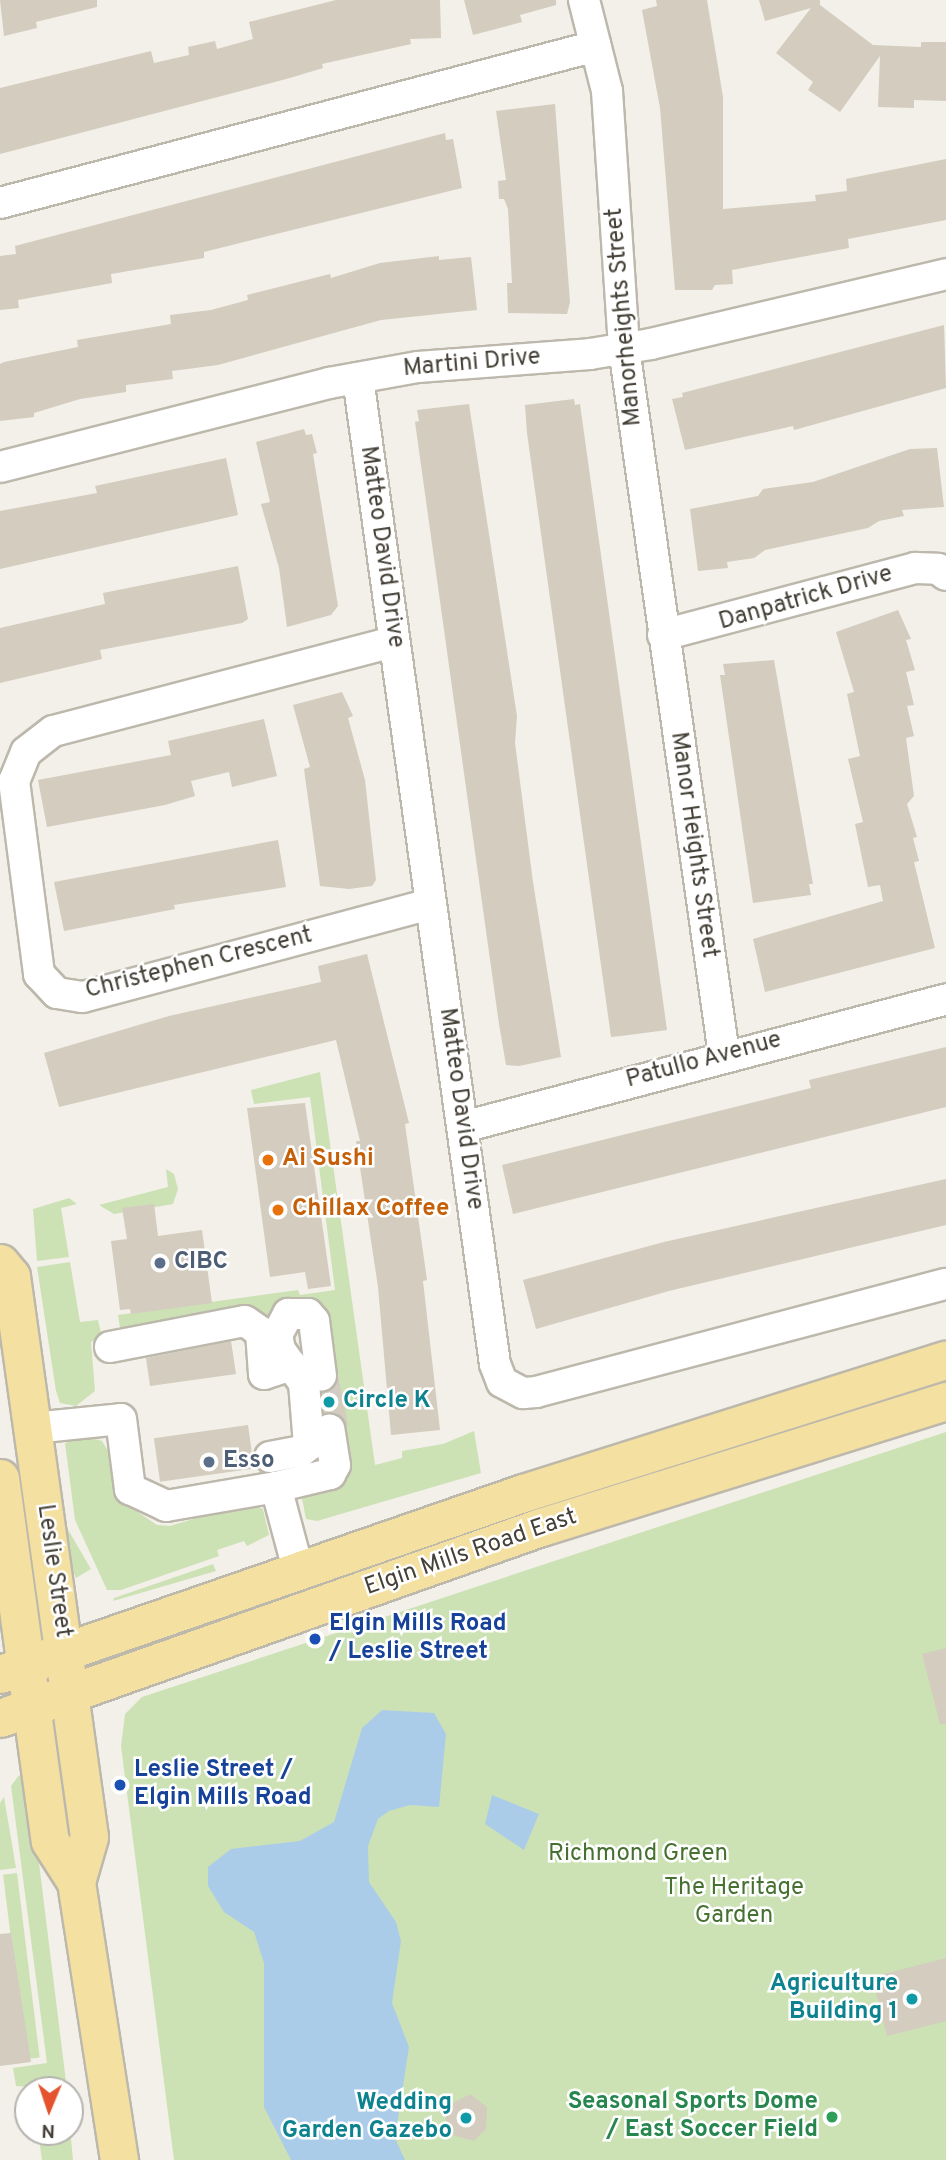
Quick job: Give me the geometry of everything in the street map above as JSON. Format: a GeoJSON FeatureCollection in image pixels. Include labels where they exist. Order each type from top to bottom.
{"type":"FeatureCollection","features":[{"type":"Feature","properties":{"kind":"main road","name":"Leslie Street"},"geometry":{"type":"LineString","coordinates":[[0,1263],[11,1276],[89,1837],[76,1882]]}},
{"type":"Feature","properties":{"kind":"main road","name":"Elgin Mills Road East"},"geometry":{"type":"LineString","coordinates":[[12,1669],[299,1569],[741,1422],[946,1360]]}},
{"type":"Feature","properties":{"kind":"main road","name":"Elgin Mills Road East"},"geometry":{"type":"LineString","coordinates":[[15,1713],[541,1527],[946,1401]]}},
{"type":"Feature","properties":{"kind":"main road","name":"Leslie Street"},"geometry":{"type":"LineString","coordinates":[[0,1478],[15,1713],[50,1841],[76,1882],[119,2160]]}},
{"type":"Feature","properties":{"kind":"street","name":"Manorheights Street"},"geometry":{"type":"LineString","coordinates":[[584,0],[607,91],[624,348],[663,635]]}},
{"type":"Feature","properties":{"kind":"street"},"geometry":{"type":"LineString","coordinates":[[0,203],[596,46]]}},
{"type":"Feature","properties":{"kind":"street","name":"Martini Drive"},"geometry":{"type":"LineString","coordinates":[[0,467],[358,378],[418,367],[624,348],[946,274]]}},
{"type":"Feature","properties":{"kind":"street","name":"Matteo David Drive"},"geometry":{"type":"LineString","coordinates":[[358,378],[497,1374],[511,1389],[523,1393],[946,1284]]}},
{"type":"Feature","properties":{"kind":"street","name":"Danpatrick Drive"},"geometry":{"type":"LineString","coordinates":[[663,635],[915,568],[938,569],[946,575]]}},
{"type":"Feature","properties":{"kind":"street","name":"Manor Heights Street"},"geometry":{"type":"LineString","coordinates":[[663,635],[724,1055]]}},
{"type":"Feature","properties":{"kind":"street","name":"Christephen Crescent"},"geometry":{"type":"LineString","coordinates":[[393,642],[53,731],[26,752],[14,781],[39,974],[57,993],[83,997],[430,904]]}},
{"type":"Feature","properties":{"kind":"street","name":"Patullo Avenue"},"geometry":{"type":"LineString","coordinates":[[463,1127],[724,1055],[946,999]]}},
{"type":"Feature","properties":{"kind":"street"},"geometry":{"type":"LineString","coordinates":[[270,1457],[301,1451],[309,1445],[304,1383],[280,1350],[281,1321],[296,1312],[308,1314],[314,1321],[321,1376]]}},
{"type":"Feature","properties":{"kind":"street"},"geometry":{"type":"LineString","coordinates":[[110,1347],[245,1321],[261,1332],[264,1374],[292,1364]]}},
{"type":"Feature","properties":{"kind":"street"},"geometry":{"type":"LineString","coordinates":[[33,1428],[121,1419],[130,1489],[166,1506],[276,1487],[330,1474],[335,1465],[329,1429]]}},
{"type":"Feature","properties":{"kind":"street"},"geometry":{"type":"LineString","coordinates":[[276,1487],[299,1569]]}},
{"type":"Feature","properties":{"kind":"green space"},"geometry":{"type":"Polygon","coordinates":[[[320,1072],[375,1465],[402,1458],[402,1451],[443,1444],[474,1431],[481,1473],[317,1521],[306,1519],[301,1493],[311,1487],[335,1431],[347,1425],[338,1373],[327,1374],[323,1329],[273,1321],[121,1334],[118,1315],[298,1290],[300,1295],[335,1290],[310,1097],[254,1104],[251,1090],[320,1072]]]}},
{"type":"Feature","properties":{"kind":"green space"},"geometry":{"type":"Polygon","coordinates":[[[166,1169],[174,1174],[178,1189],[173,1204],[114,1214],[99,1205],[168,1187],[166,1169]]]}},
{"type":"Feature","properties":{"kind":"green space"},"geometry":{"type":"Polygon","coordinates":[[[69,1198],[77,1204],[61,1208],[69,1257],[37,1261],[33,1209],[69,1198]]]}},
{"type":"Feature","properties":{"kind":"green space"},"geometry":{"type":"Polygon","coordinates":[[[70,1262],[80,1322],[98,1320],[102,1337],[91,1342],[95,1391],[76,1406],[60,1403],[56,1391],[37,1267],[70,1262]]]}},
{"type":"Feature","properties":{"kind":"green space","name":"Richmond Green"},"geometry":{"type":"Polygon","coordinates":[[[946,1432],[946,2160],[174,2160],[121,1746],[125,1714],[142,1697],[946,1432]]]}},
{"type":"Feature","properties":{"kind":"green space"},"geometry":{"type":"Polygon","coordinates":[[[88,1437],[102,1441],[108,1451],[115,1497],[157,1525],[170,1526],[246,1503],[263,1509],[269,1535],[247,1546],[244,1541],[217,1550],[219,1556],[121,1590],[107,1590],[75,1520],[65,1443],[88,1437]]]}},
{"type":"Feature","properties":{"kind":"green space"},"geometry":{"type":"Polygon","coordinates":[[[63,1521],[91,1569],[76,1578],[68,1559],[63,1521]]]}},
{"type":"Feature","properties":{"kind":"green space"},"geometry":{"type":"Polygon","coordinates":[[[213,1564],[216,1571],[113,1601],[114,1598],[213,1564]]]}},
{"type":"Feature","properties":{"kind":"green space"},"geometry":{"type":"Polygon","coordinates":[[[19,1775],[31,1798],[65,2076],[14,2076],[13,2068],[47,2063],[11,1786],[19,1775]]]}},
{"type":"Feature","properties":{"kind":"green space"},"geometry":{"type":"Polygon","coordinates":[[[4,1797],[16,1868],[0,1870],[0,1803],[4,1797]]]}},
{"type":"Feature","properties":{"kind":"green space"},"geometry":{"type":"Polygon","coordinates":[[[17,1873],[40,2058],[26,2059],[3,1875],[17,1873]]]}},
{"type":"Feature","properties":{"kind":"green space"},"geometry":{"type":"Polygon","coordinates":[[[40,2146],[72,2146],[73,2160],[42,2160],[40,2146]]]}},
{"type":"Feature","properties":{"kind":"water"},"geometry":{"type":"Polygon","coordinates":[[[382,1710],[434,1713],[446,1734],[439,1807],[410,1805],[389,1811],[378,1819],[368,1846],[369,1882],[396,1922],[401,1941],[392,2003],[409,2047],[395,2138],[405,2160],[291,2160],[264,2107],[264,1963],[254,1932],[224,1912],[208,1886],[208,1867],[231,1849],[300,1841],[334,1822],[362,1728],[382,1710]]]}},
{"type":"Feature","properties":{"kind":"water"},"geometry":{"type":"Polygon","coordinates":[[[492,1795],[539,1814],[524,1850],[485,1824],[492,1795]]]}},
{"type":"Feature","properties":{"kind":"building"},"geometry":{"type":"Polygon","coordinates":[[[0,0],[97,0],[97,7],[36,22],[37,28],[4,36],[0,0]]]}},
{"type":"Feature","properties":{"kind":"building"},"geometry":{"type":"Polygon","coordinates":[[[336,0],[440,0],[441,38],[410,39],[411,44],[322,64],[323,68],[290,78],[0,154],[0,88],[151,51],[154,63],[189,55],[188,47],[215,41],[217,49],[253,39],[249,22],[336,0]]]}},
{"type":"Feature","properties":{"kind":"building"},"geometry":{"type":"Polygon","coordinates":[[[464,0],[556,0],[556,5],[520,15],[522,22],[473,35],[464,0]]]}},
{"type":"Feature","properties":{"kind":"building"},"geometry":{"type":"Polygon","coordinates":[[[656,0],[707,0],[723,97],[723,209],[816,201],[815,195],[847,191],[846,179],[946,159],[946,220],[848,239],[849,248],[732,270],[733,284],[715,285],[712,290],[675,290],[660,108],[642,10],[657,6],[656,0]]]}},
{"type":"Feature","properties":{"kind":"building"},"geometry":{"type":"Polygon","coordinates":[[[759,0],[820,0],[820,5],[873,45],[921,47],[921,42],[946,42],[946,101],[914,100],[914,108],[878,107],[880,56],[840,112],[808,90],[813,82],[776,53],[811,8],[765,21],[759,0]]]}},
{"type":"Feature","properties":{"kind":"building"},"geometry":{"type":"Polygon","coordinates":[[[555,104],[570,302],[567,314],[508,313],[507,283],[512,283],[508,209],[504,199],[499,199],[498,181],[506,180],[496,111],[555,104]]]}},
{"type":"Feature","properties":{"kind":"building"},"geometry":{"type":"Polygon","coordinates":[[[445,133],[446,140],[453,139],[462,188],[204,252],[204,258],[111,274],[112,283],[18,300],[19,308],[0,310],[0,256],[16,254],[15,246],[445,133]]]}},
{"type":"Feature","properties":{"kind":"building"},"geometry":{"type":"Polygon","coordinates":[[[439,256],[439,260],[471,257],[477,310],[381,320],[218,365],[172,371],[173,379],[126,385],[126,392],[80,399],[34,413],[34,417],[0,421],[0,364],[4,362],[78,347],[77,340],[171,324],[170,315],[211,310],[248,300],[247,295],[330,274],[331,278],[380,263],[439,256]]]}},
{"type":"Feature","properties":{"kind":"building"},"geometry":{"type":"Polygon","coordinates":[[[944,325],[946,388],[794,430],[793,426],[685,450],[672,399],[683,397],[682,393],[944,325]]]}},
{"type":"Feature","properties":{"kind":"building"},"geometry":{"type":"Polygon","coordinates":[[[574,399],[575,405],[580,404],[667,1030],[611,1037],[525,405],[574,399]]]}},
{"type":"Feature","properties":{"kind":"building"},"geometry":{"type":"Polygon","coordinates":[[[469,404],[517,716],[515,743],[533,882],[561,1057],[519,1066],[506,1065],[499,1024],[415,422],[419,421],[417,410],[469,404]]]}},
{"type":"Feature","properties":{"kind":"building"},"geometry":{"type":"Polygon","coordinates":[[[304,429],[306,435],[312,434],[317,453],[313,454],[338,606],[331,615],[287,627],[279,568],[261,504],[270,502],[256,442],[304,429]]]}},
{"type":"Feature","properties":{"kind":"building"},"geometry":{"type":"Polygon","coordinates":[[[937,448],[944,507],[902,510],[904,516],[879,521],[868,528],[765,550],[754,558],[727,562],[728,568],[698,571],[690,509],[758,496],[763,489],[813,482],[910,449],[937,448]]]}},
{"type":"Feature","properties":{"kind":"building"},"geometry":{"type":"Polygon","coordinates":[[[226,458],[238,515],[0,569],[0,511],[97,493],[95,486],[226,458]]]}},
{"type":"Feature","properties":{"kind":"building"},"geometry":{"type":"Polygon","coordinates":[[[238,566],[248,619],[242,623],[100,650],[102,659],[0,683],[0,628],[105,604],[103,593],[238,566]]]}},
{"type":"Feature","properties":{"kind":"building"},"geometry":{"type":"Polygon","coordinates":[[[898,610],[911,639],[906,640],[915,670],[906,672],[914,705],[907,706],[914,736],[906,738],[914,796],[907,804],[917,837],[913,838],[919,861],[914,862],[935,948],[765,992],[753,939],[883,901],[880,885],[868,887],[855,824],[863,822],[848,759],[860,756],[847,694],[854,692],[836,632],[898,610]]]}},
{"type":"Feature","properties":{"kind":"building"},"geometry":{"type":"Polygon","coordinates":[[[774,660],[813,884],[809,884],[811,895],[753,903],[720,675],[725,675],[723,664],[774,660]]]}},
{"type":"Feature","properties":{"kind":"building"},"geometry":{"type":"Polygon","coordinates":[[[342,692],[353,716],[348,718],[365,780],[376,880],[372,886],[349,889],[320,886],[304,769],[310,767],[293,705],[342,692]]]}},
{"type":"Feature","properties":{"kind":"building"},"geometry":{"type":"Polygon","coordinates":[[[264,719],[277,776],[232,787],[229,772],[191,781],[195,796],[165,805],[47,827],[38,780],[171,755],[168,741],[264,719]]]}},
{"type":"Feature","properties":{"kind":"building"},"geometry":{"type":"Polygon","coordinates":[[[278,840],[286,887],[174,905],[175,909],[64,931],[54,882],[278,840]]]}},
{"type":"Feature","properties":{"kind":"building"},"geometry":{"type":"Polygon","coordinates":[[[367,954],[409,1123],[405,1124],[427,1280],[423,1281],[440,1430],[391,1435],[378,1287],[356,1141],[360,1141],[336,1040],[59,1107],[44,1053],[169,1016],[321,982],[318,966],[367,954]]]}},
{"type":"Feature","properties":{"kind":"building"},"geometry":{"type":"Polygon","coordinates":[[[946,1047],[946,1107],[513,1214],[502,1165],[811,1088],[809,1080],[946,1047]]]}},
{"type":"Feature","properties":{"kind":"building"},"geometry":{"type":"Polygon","coordinates":[[[305,1103],[331,1286],[308,1289],[305,1272],[270,1277],[247,1108],[305,1103]]]}},
{"type":"Feature","properties":{"kind":"building"},"geometry":{"type":"Polygon","coordinates":[[[946,1179],[946,1225],[669,1291],[536,1329],[523,1280],[664,1242],[946,1179]]]}},
{"type":"Feature","properties":{"kind":"building","name":"CIBC"},"geometry":{"type":"Polygon","coordinates":[[[154,1204],[158,1236],[202,1230],[212,1303],[131,1314],[130,1309],[120,1310],[111,1241],[127,1239],[122,1208],[154,1204]]]}},
{"type":"Feature","properties":{"kind":"building"},"geometry":{"type":"Polygon","coordinates":[[[231,1341],[236,1374],[150,1386],[146,1358],[231,1341]]]}},
{"type":"Feature","properties":{"kind":"building"},"geometry":{"type":"Polygon","coordinates":[[[338,1374],[348,1425],[346,1426],[336,1413],[324,1413],[322,1393],[332,1389],[338,1374]]]}},
{"type":"Feature","properties":{"kind":"building"},"geometry":{"type":"Polygon","coordinates":[[[248,1425],[254,1469],[160,1482],[154,1438],[248,1425]]]}},
{"type":"Feature","properties":{"kind":"building"},"geometry":{"type":"Polygon","coordinates":[[[946,1648],[946,1724],[940,1724],[922,1654],[946,1648]]]}},
{"type":"Feature","properties":{"kind":"building"},"geometry":{"type":"Polygon","coordinates":[[[11,1933],[31,2062],[0,2066],[0,1934],[11,1933]]]}},
{"type":"Feature","properties":{"kind":"building","name":"Agriculture Building 1"},"geometry":{"type":"Polygon","coordinates":[[[946,1958],[946,2021],[887,2036],[872,1977],[946,1958]]]}},
{"type":"Feature","properties":{"kind":"building","name":"Wedding Garden Gazebo"},"geometry":{"type":"Polygon","coordinates":[[[470,2094],[487,2107],[486,2129],[474,2141],[455,2136],[447,2127],[444,2108],[470,2094]]]}},
{"type":"Feature","properties":{"kind":"tunnel"},"geometry":{"type":"LineString","coordinates":[[321,1376],[329,1429]]}},
{"type":"Feature","properties":{"kind":"place","name":"Ai Sushi"},"geometry":{"type":"Point","coordinates":[268,1160]}},
{"type":"Feature","properties":{"kind":"place","name":"Chillax Coffee"},"geometry":{"type":"Point","coordinates":[278,1210]}},
{"type":"Feature","properties":{"kind":"place","name":"CIBC"},"geometry":{"type":"Point","coordinates":[160,1263]}},
{"type":"Feature","properties":{"kind":"place","name":"Circle K"},"geometry":{"type":"Point","coordinates":[329,1402]}},
{"type":"Feature","properties":{"kind":"place","name":"Esso"},"geometry":{"type":"Point","coordinates":[209,1462]}},
{"type":"Feature","properties":{"kind":"place","name":"Elgin Mills Road / Leslie Street"},"geometry":{"type":"Point","coordinates":[315,1639]}},
{"type":"Feature","properties":{"kind":"place","name":"Leslie Street / Elgin Mills Road"},"geometry":{"type":"Point","coordinates":[120,1785]}},
{"type":"Feature","properties":{"kind":"place","name":"Agriculture Building 1"},"geometry":{"type":"Point","coordinates":[912,1999]}},
{"type":"Feature","properties":{"kind":"place","name":"Seasonal Sports Dome / East Soccer Field"},"geometry":{"type":"Point","coordinates":[832,2117]}},
{"type":"Feature","properties":{"kind":"place","name":"Wedding Garden Gazebo"},"geometry":{"type":"Point","coordinates":[466,2118]}},
{"type":"Feature","properties":{"kind":"park label","name":"The Heritage Garden"},"geometry":{"type":"Point","coordinates":[734,1903]}}]}
